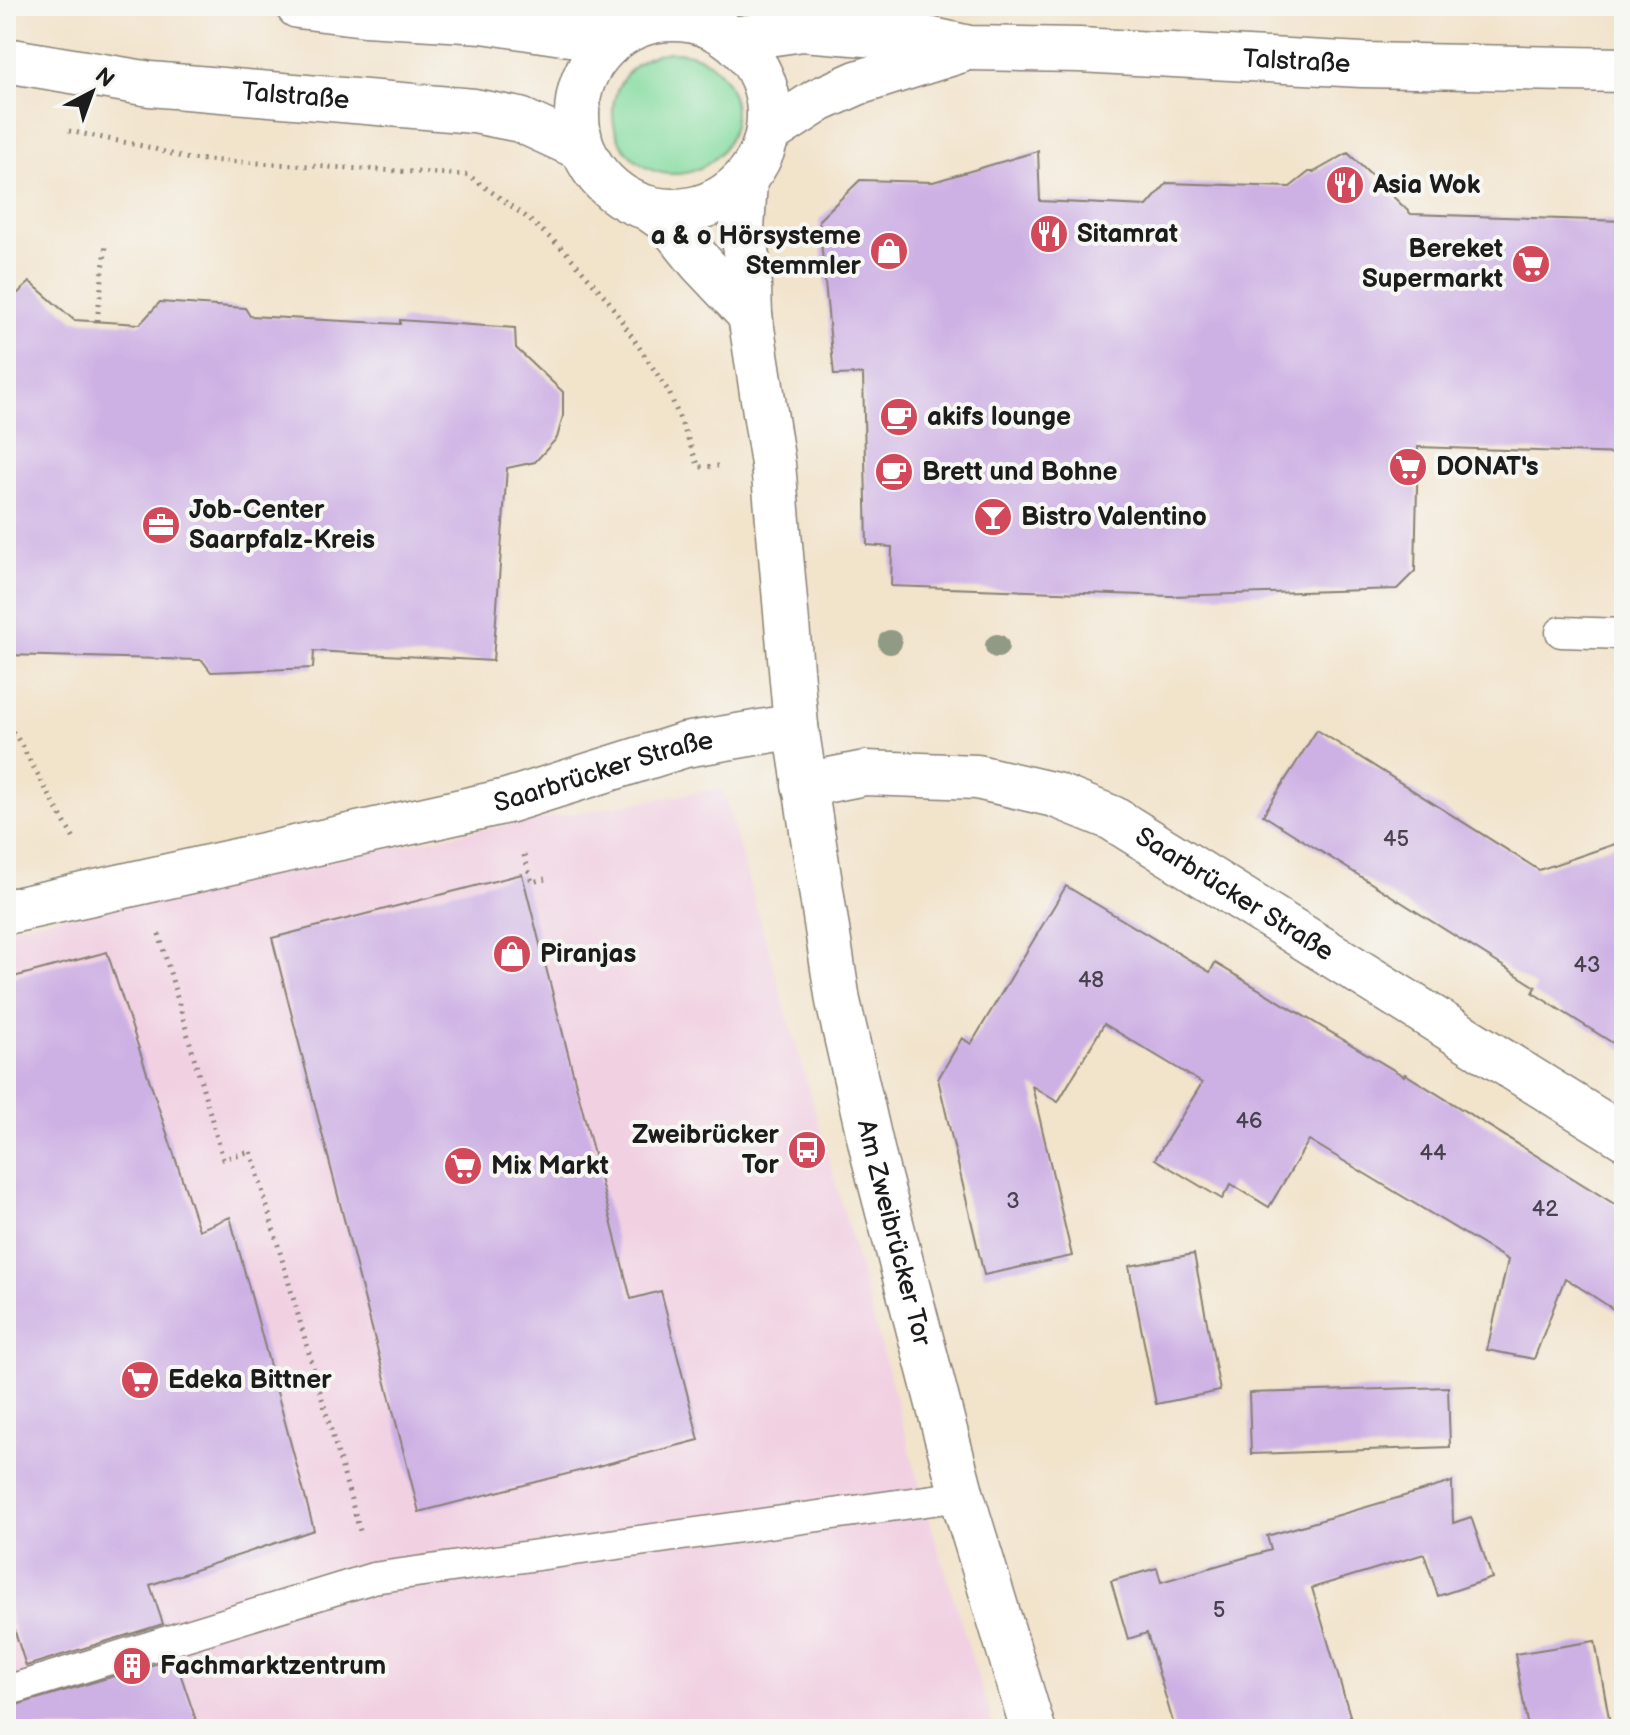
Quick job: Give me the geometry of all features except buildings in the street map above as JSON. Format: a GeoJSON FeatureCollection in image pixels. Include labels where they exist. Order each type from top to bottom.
{"type":"FeatureCollection","features":[{"type":"Feature","properties":{"kind":"street"},"geometry":{"type":"LineString","coordinates":[[298,6],[365,14],[483,21],[610,40]]}},
{"type":"Feature","properties":{"kind":"street"},"geometry":{"type":"LineString","coordinates":[[651,210],[686,211],[719,200],[745,180],[760,158],[768,133],[768,98],[757,65],[733,39],[705,23],[672,17],[640,23],[610,40],[591,62],[579,89],[576,119],[581,148],[598,176],[622,197],[651,210],[668,222],[750,315]]}},
{"type":"Feature","properties":{"kind":"street","name":"Talstraße"},"geometry":{"type":"LineString","coordinates":[[733,39],[803,29],[928,39],[969,48],[1079,50],[1362,65],[1624,70]]}},
{"type":"Feature","properties":{"kind":"street","name":"Talstraße"},"geometry":{"type":"LineString","coordinates":[[768,133],[819,100],[857,83],[969,48]]}},
{"type":"Feature","properties":{"kind":"street","name":"Talstraße"},"geometry":{"type":"LineString","coordinates":[[6,60],[150,84],[474,111],[520,120],[581,148]]}},
{"type":"Feature","properties":{"kind":"street"},"geometry":{"type":"LineString","coordinates":[[745,180],[742,229],[748,262],[750,315],[773,464],[796,726]]}},
{"type":"Feature","properties":{"kind":"street","name":"Am Zweibrücker Tor"},"geometry":{"type":"LineString","coordinates":[[796,726],[838,1001],[874,1158],[962,1496],[1033,1729]]}},
{"type":"Feature","properties":{"kind":"street","name":"Saarbrücker Straße"},"geometry":{"type":"LineString","coordinates":[[6,912],[507,801],[685,745],[796,726]]}},
{"type":"Feature","properties":{"kind":"street","name":"Saarbrücker Straße"},"geometry":{"type":"LineString","coordinates":[[804,785],[865,773],[977,777],[1055,795],[1112,818],[1624,1137]]}},
{"type":"Feature","properties":{"kind":"lane"},"geometry":{"type":"LineString","coordinates":[[1561,632],[1624,634]]}},
{"type":"Feature","properties":{"kind":"lane"},"geometry":{"type":"LineString","coordinates":[[6,1691],[373,1578],[962,1496]]}},
{"type":"Feature","properties":{"kind":"path"},"geometry":{"type":"LineString","coordinates":[[59,128],[189,159],[468,175],[525,216],[565,251],[607,299],[669,392],[699,467],[773,464]]}},
{"type":"Feature","properties":{"kind":"path"},"geometry":{"type":"LineString","coordinates":[[97,321],[106,245]]}},
{"type":"Feature","properties":{"kind":"path"},"geometry":{"type":"LineString","coordinates":[[6,728],[15,734],[124,886],[223,1159],[251,1151],[373,1578]]}},
{"type":"Feature","properties":{"kind":"path"},"geometry":{"type":"LineString","coordinates":[[527,864],[532,882],[545,879]]}},
{"type":"Feature","properties":{"kind":"shaded area"},"geometry":{"type":"Polygon","coordinates":[[[722,788],[925,1505],[994,1729],[6,1729],[6,928],[472,831],[722,788]]]}},
{"type":"Feature","properties":{"kind":"green space"},"geometry":{"type":"Polygon","coordinates":[[[674,52],[697,57],[717,70],[730,90],[735,113],[730,136],[717,156],[697,169],[674,174],[651,169],[631,156],[618,136],[613,113],[618,90],[631,70],[651,57],[674,52]]]}},
{"type":"Feature","properties":{"kind":"place","name":"Asia Wok"},"geometry":{"type":"Point","coordinates":[1345,185]}},
{"type":"Feature","properties":{"kind":"place","name":"Sitamrat"},"geometry":{"type":"Point","coordinates":[1049,234]}},
{"type":"Feature","properties":{"kind":"place","name":"a & o Hörsysteme Stemmler"},"geometry":{"type":"Point","coordinates":[889,251]}},
{"type":"Feature","properties":{"kind":"place","name":"Bereket Supermarkt"},"geometry":{"type":"Point","coordinates":[1531,264]}},
{"type":"Feature","properties":{"kind":"place","name":"akifs lounge"},"geometry":{"type":"Point","coordinates":[899,417]}},
{"type":"Feature","properties":{"kind":"place","name":"DONAT's"},"geometry":{"type":"Point","coordinates":[1408,467]}},
{"type":"Feature","properties":{"kind":"place","name":"Brett und Bohne"},"geometry":{"type":"Point","coordinates":[894,472]}},
{"type":"Feature","properties":{"kind":"place","name":"Bistro Valentino"},"geometry":{"type":"Point","coordinates":[993,517]}},
{"type":"Feature","properties":{"kind":"place","name":"Job-Center Saarpfalz-Kreis"},"geometry":{"type":"Point","coordinates":[161,525]}},
{"type":"Feature","properties":{"kind":"place","name":"Piranjas"},"geometry":{"type":"Point","coordinates":[512,954]}},
{"type":"Feature","properties":{"kind":"place","name":"Zweibrücker Tor"},"geometry":{"type":"Point","coordinates":[807,1150]}},
{"type":"Feature","properties":{"kind":"place","name":"Mix Markt"},"geometry":{"type":"Point","coordinates":[463,1166]}},
{"type":"Feature","properties":{"kind":"place","name":"Edeka Bittner"},"geometry":{"type":"Point","coordinates":[140,1380]}},
{"type":"Feature","properties":{"kind":"place","name":"Fachmarktzentrum"},"geometry":{"type":"Point","coordinates":[132,1666]}}]}
